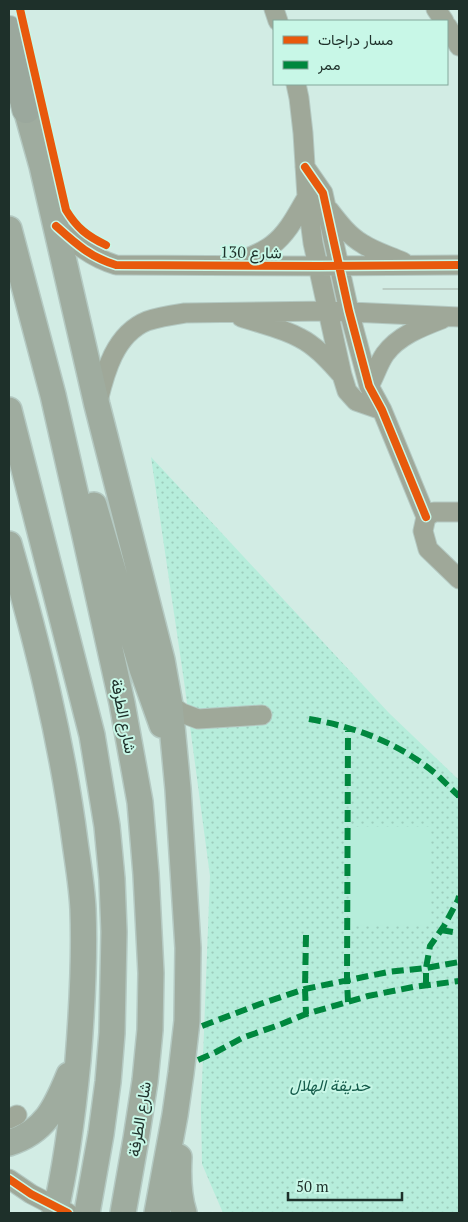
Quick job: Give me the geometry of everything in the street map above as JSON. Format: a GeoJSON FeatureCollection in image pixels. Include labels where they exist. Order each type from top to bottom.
{"type":"FeatureCollection","features":[{"type":"Feature","properties":{"kind":"highway"},"geometry":{"type":"LineString","coordinates":[[9,30],[26,109]]}},
{"type":"Feature","properties":{"kind":"main road"},"geometry":{"type":"LineString","coordinates":[[9,63],[26,109],[56,226],[97,405],[162,660],[170,706],[188,948],[187,1021],[182,1073],[157,1213]]}},
{"type":"Feature","properties":{"kind":"main road","name":"شارع الطرفة"},"geometry":{"type":"LineString","coordinates":[[9,229],[53,395],[86,536],[122,703],[140,802],[151,973],[150,1030],[145,1080],[123,1213]]}},
{"type":"Feature","properties":{"kind":"main road"},"geometry":{"type":"LineString","coordinates":[[53,395],[89,486],[142,669],[175,758]]}},
{"type":"Feature","properties":{"kind":"main road"},"geometry":{"type":"LineString","coordinates":[[9,410],[92,735],[107,826],[112,879],[114,932],[112,1033],[101,1134],[67,1212]]}},
{"type":"Feature","properties":{"kind":"main road"},"geometry":{"type":"LineString","coordinates":[[9,544],[29,615],[58,739],[70,805],[83,908],[84,960],[82,1008],[68,1143],[67,1212]]}},
{"type":"Feature","properties":{"kind":"main road"},"geometry":{"type":"LineString","coordinates":[[9,1143],[32,1133],[49,1116],[78,1054]]}},
{"type":"Feature","properties":{"kind":"main road"},"geometry":{"type":"LineString","coordinates":[[175,1115],[178,1133],[178,1179],[184,1213]]}},
{"type":"Feature","properties":{"kind":"street"},"geometry":{"type":"LineString","coordinates":[[436,9],[443,20]]}},
{"type":"Feature","properties":{"kind":"street"},"geometry":{"type":"LineString","coordinates":[[448,28],[459,46]]}},
{"type":"Feature","properties":{"kind":"street"},"geometry":{"type":"LineString","coordinates":[[296,85],[303,133],[307,197],[313,244],[342,375],[347,391],[356,401],[382,410]]}},
{"type":"Feature","properties":{"kind":"street"},"geometry":{"type":"LineString","coordinates":[[305,167],[323,193],[349,311],[369,386],[382,410],[426,517],[423,531],[428,549],[459,579]]}},
{"type":"Feature","properties":{"kind":"street"},"geometry":{"type":"LineString","coordinates":[[228,265],[256,254],[272,245],[284,233],[307,197]]}},
{"type":"Feature","properties":{"kind":"street"},"geometry":{"type":"LineString","coordinates":[[327,208],[359,242],[411,266]]}},
{"type":"Feature","properties":{"kind":"street","name":"شارع 130"},"geometry":{"type":"LineString","coordinates":[[56,226],[81,248],[102,260],[116,265],[459,265]]}},
{"type":"Feature","properties":{"kind":"street"},"geometry":{"type":"LineString","coordinates":[[97,405],[105,374],[120,342],[145,322],[163,316],[231,312],[349,311],[453,317]]}},
{"type":"Feature","properties":{"kind":"street"},"geometry":{"type":"LineString","coordinates":[[231,312],[301,338],[317,349],[342,375]]}},
{"type":"Feature","properties":{"kind":"street"},"geometry":{"type":"LineString","coordinates":[[369,386],[385,355],[394,344],[420,328],[453,317]]}},
{"type":"Feature","properties":{"kind":"street"},"geometry":{"type":"LineString","coordinates":[[426,517],[434,512],[459,512]]}},
{"type":"Feature","properties":{"kind":"street"},"geometry":{"type":"LineString","coordinates":[[170,706],[198,720],[262,715]]}},
{"type":"Feature","properties":{"kind":"street"},"geometry":{"type":"LineString","coordinates":[[175,758],[185,735],[198,720]]}},
{"type":"Feature","properties":{"kind":"street"},"geometry":{"type":"LineString","coordinates":[[9,1179],[31,1194],[67,1212]]}},
{"type":"Feature","properties":{"kind":"green space","name":"حديقة الهلال"},"geometry":{"type":"Polygon","coordinates":[[[151,457],[389,713],[459,780],[459,1213],[223,1213],[202,1164],[201,1109],[210,876],[151,457]]]}},
{"type":"Feature","properties":{"kind":"green space"},"geometry":{"type":"Polygon","coordinates":[[[350,827],[429,827],[429,925],[351,926],[350,827]]]}},
{"type":"Feature","properties":{"kind":"tram line"},"geometry":{"type":"LineString","coordinates":[[383,289],[459,289]]}},
{"type":"Feature","properties":{"kind":"marked path"},"geometry":{"type":"LineString","coordinates":[[309,719],[360,732],[392,745],[407,753],[436,774],[459,798]]}},
{"type":"Feature","properties":{"kind":"marked path"},"geometry":{"type":"LineString","coordinates":[[348,728],[348,1002]]}},
{"type":"Feature","properties":{"kind":"marked path"},"geometry":{"type":"LineString","coordinates":[[426,985],[426,968],[430,946],[444,926],[459,896]]}},
{"type":"Feature","properties":{"kind":"marked path"},"geometry":{"type":"LineString","coordinates":[[441,930],[459,933]]}},
{"type":"Feature","properties":{"kind":"marked path"},"geometry":{"type":"LineString","coordinates":[[306,935],[306,1014]]}},
{"type":"Feature","properties":{"kind":"marked path"},"geometry":{"type":"LineString","coordinates":[[202,1026],[305,989],[388,972],[459,962]]}},
{"type":"Feature","properties":{"kind":"marked path"},"geometry":{"type":"LineString","coordinates":[[198,1060],[242,1038],[306,1014],[368,996],[413,987],[459,981]]}},
{"type":"Feature","properties":{"kind":"cycle path"},"geometry":{"type":"LineString","coordinates":[[20,9],[66,210],[83,231],[106,245]]}},
{"type":"Feature","properties":{"kind":"cycle path"},"geometry":{"type":"LineString","coordinates":[[305,167],[323,193],[349,311],[369,386],[382,410],[426,517]]}},
{"type":"Feature","properties":{"kind":"cycle path"},"geometry":{"type":"LineString","coordinates":[[56,226],[91,254],[116,265],[459,265]]}},
{"type":"Feature","properties":{"kind":"cycle path"},"geometry":{"type":"LineString","coordinates":[[9,1179],[31,1194],[68,1213]]}}]}
